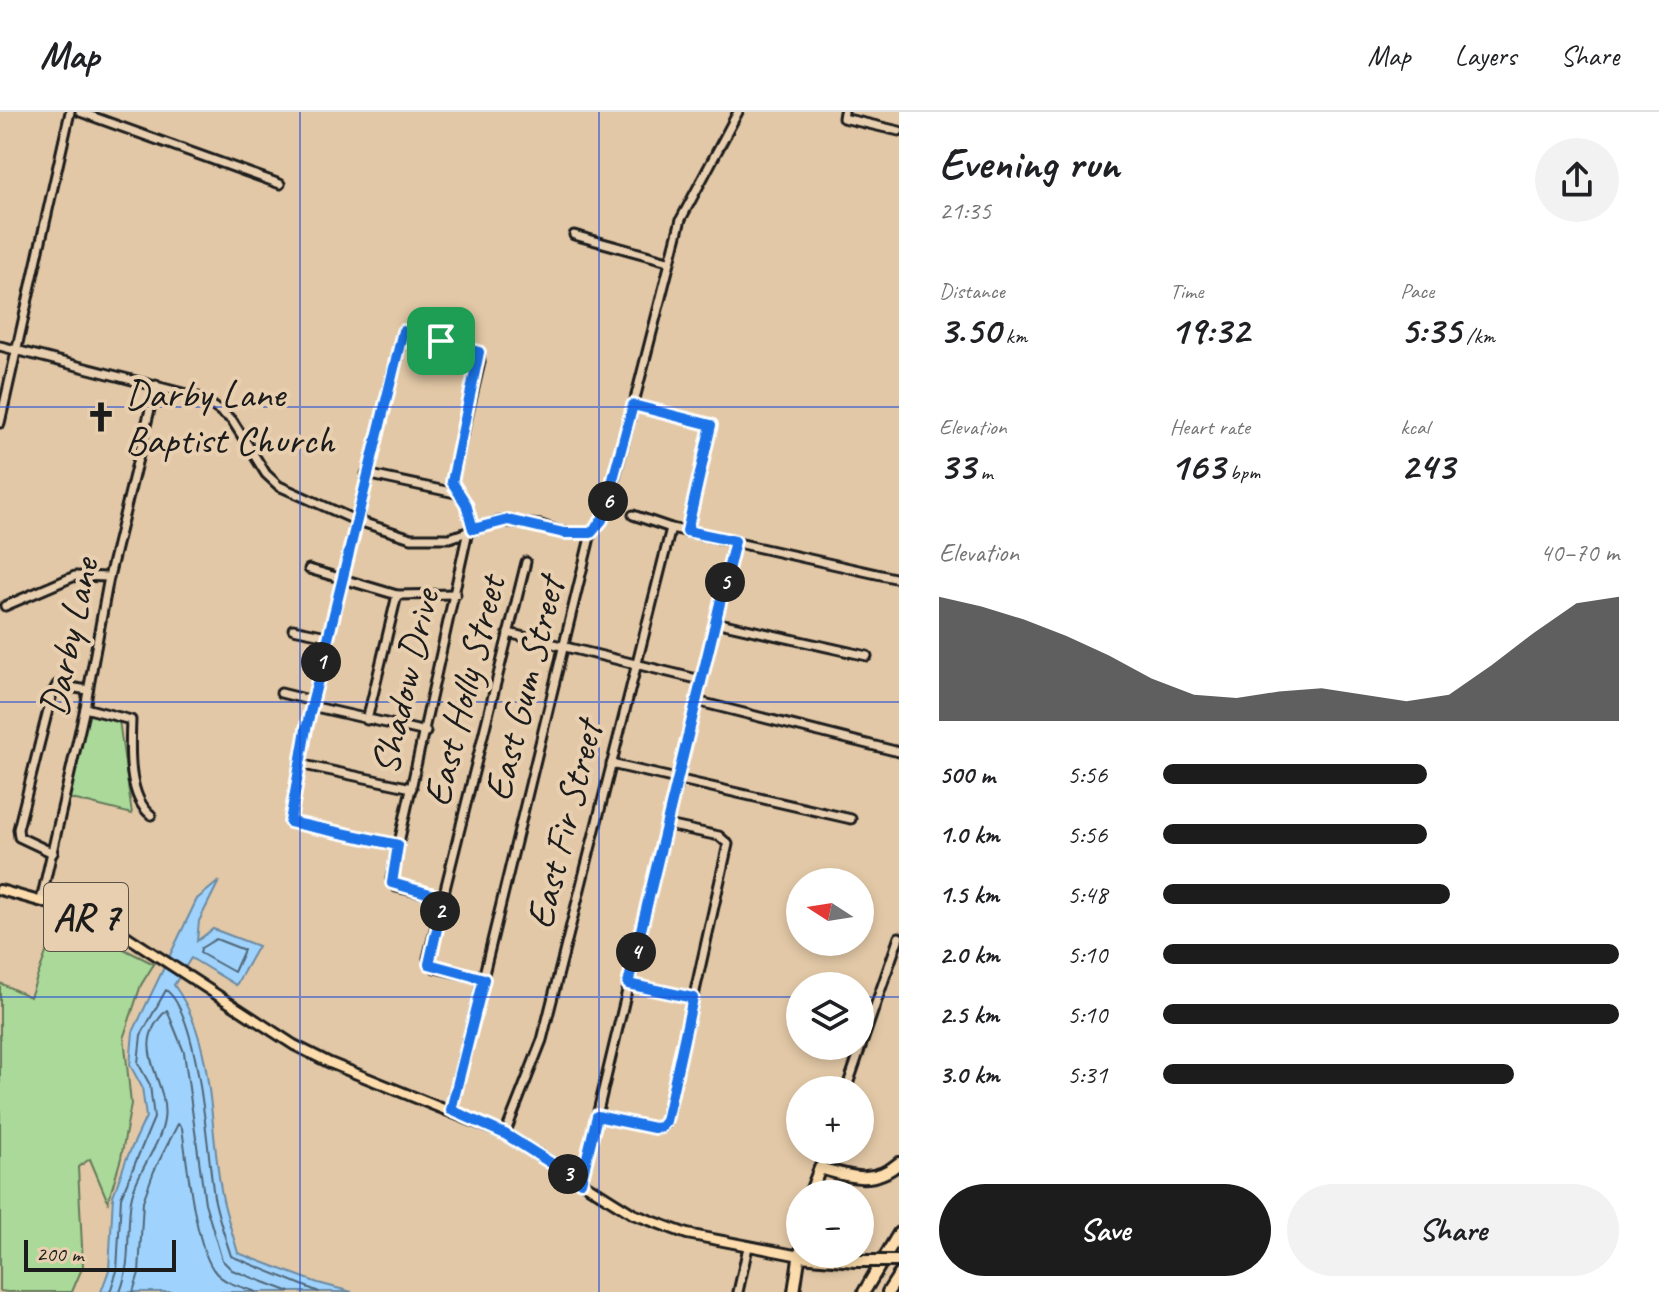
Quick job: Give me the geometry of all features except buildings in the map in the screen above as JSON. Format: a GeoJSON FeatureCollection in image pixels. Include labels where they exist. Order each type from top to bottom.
{"type":"FeatureCollection","features":[{"type":"Feature","properties":{"kind":"highway"},"geometry":{"type":"LineString","coordinates":[[815,1180],[820,1168],[866,1179],[886,1175],[899,1163]]}},
{"type":"Feature","properties":{"kind":"highway"},"geometry":{"type":"LineString","coordinates":[[864,1292],[899,1233]]}},
{"type":"Feature","properties":{"kind":"highway","name":"AR 7"},"geometry":{"type":"LineString","coordinates":[[874,1261],[899,1261]]}},
{"type":"Feature","properties":{"kind":"highway"},"geometry":{"type":"LineString","coordinates":[[794,1292],[798,1268]]}},
{"type":"Feature","properties":{"kind":"highway"},"geometry":{"type":"LineString","coordinates":[[888,1292],[899,1275]]}},
{"type":"Feature","properties":{"kind":"main road","name":"AR 7"},"geometry":{"type":"LineString","coordinates":[[0,890],[41,900],[103,925],[311,1054],[505,1134],[652,1223],[748,1247],[786,1251]]}},
{"type":"Feature","properties":{"kind":"street"},"geometry":{"type":"LineString","coordinates":[[0,423],[70,112]]}},
{"type":"Feature","properties":{"kind":"street"},"geometry":{"type":"LineString","coordinates":[[80,112],[280,184]]}},
{"type":"Feature","properties":{"kind":"street","name":"East Gum Street"},"geometry":{"type":"LineString","coordinates":[[451,1110],[591,533],[602,520],[668,261],[694,189],[738,112]]}},
{"type":"Feature","properties":{"kind":"street"},"geometry":{"type":"LineString","coordinates":[[844,115],[899,131]]}},
{"type":"Feature","properties":{"kind":"street"},"geometry":{"type":"LineString","coordinates":[[574,235],[668,261]]}},
{"type":"Feature","properties":{"kind":"street"},"geometry":{"type":"LineString","coordinates":[[398,845],[290,822],[299,764],[327,636],[403,331],[479,352],[452,482],[460,494],[470,530]]}},
{"type":"Feature","properties":{"kind":"street"},"geometry":{"type":"LineString","coordinates":[[0,346],[202,398],[220,408],[279,486],[355,520],[425,540],[450,538],[508,520],[564,533],[591,533]]}},
{"type":"Feature","properties":{"kind":"street","name":"Darby Lane"},"geometry":{"type":"LineString","coordinates":[[41,900],[85,708],[109,577],[156,385]]}},
{"type":"Feature","properties":{"kind":"street"},"geometry":{"type":"LineString","coordinates":[[633,405],[711,425],[687,531]]}},
{"type":"Feature","properties":{"kind":"street"},"geometry":{"type":"LineString","coordinates":[[366,474],[460,494]]}},
{"type":"Feature","properties":{"kind":"street"},"geometry":{"type":"LineString","coordinates":[[633,515],[671,528],[899,579]]}},
{"type":"Feature","properties":{"kind":"street","name":"East Fir Street"},"geometry":{"type":"LineString","coordinates":[[505,1134],[542,1040],[671,528]]}},
{"type":"Feature","properties":{"kind":"street","name":"Shadow Drive"},"geometry":{"type":"LineString","coordinates":[[444,898],[392,883],[470,530]]}},
{"type":"Feature","properties":{"kind":"street"},"geometry":{"type":"LineString","coordinates":[[581,1182],[735,541]]}},
{"type":"Feature","properties":{"kind":"street","name":"East Holly Street"},"geometry":{"type":"LineString","coordinates":[[484,979],[429,964],[526,562]]}},
{"type":"Feature","properties":{"kind":"street"},"geometry":{"type":"LineString","coordinates":[[309,569],[342,575],[397,595],[456,594]]}},
{"type":"Feature","properties":{"kind":"street"},"geometry":{"type":"LineString","coordinates":[[5,606],[75,576],[109,577]]}},
{"type":"Feature","properties":{"kind":"street"},"geometry":{"type":"LineString","coordinates":[[367,720],[397,595]]}},
{"type":"Feature","properties":{"kind":"street"},"geometry":{"type":"LineString","coordinates":[[715,622],[867,656]]}},
{"type":"Feature","properties":{"kind":"street"},"geometry":{"type":"LineString","coordinates":[[293,629],[327,636]]}},
{"type":"Feature","properties":{"kind":"street"},"geometry":{"type":"LineString","coordinates":[[508,633],[701,680]]}},
{"type":"Feature","properties":{"kind":"street"},"geometry":{"type":"LineString","coordinates":[[53,853],[24,843],[18,829],[52,694],[57,685],[64,683],[88,690]]}},
{"type":"Feature","properties":{"kind":"street"},"geometry":{"type":"LineString","coordinates":[[281,693],[367,720],[426,732]]}},
{"type":"Feature","properties":{"kind":"street"},"geometry":{"type":"LineString","coordinates":[[696,701],[899,752]]}},
{"type":"Feature","properties":{"kind":"street"},"geometry":{"type":"LineString","coordinates":[[85,708],[131,720],[136,789],[141,807],[151,815]]}},
{"type":"Feature","properties":{"kind":"street"},"geometry":{"type":"LineString","coordinates":[[299,764],[412,788]]}},
{"type":"Feature","properties":{"kind":"street"},"geometry":{"type":"LineString","coordinates":[[611,764],[851,819]]}},
{"type":"Feature","properties":{"kind":"street"},"geometry":{"type":"LineString","coordinates":[[597,1116],[661,1127],[666,1121],[726,839],[668,825]]}},
{"type":"Feature","properties":{"kind":"street"},"geometry":{"type":"LineString","coordinates":[[851,1076],[899,937]]}},
{"type":"Feature","properties":{"kind":"street"},"geometry":{"type":"LineString","coordinates":[[628,984],[693,998]]}},
{"type":"Feature","properties":{"kind":"street"},"geometry":{"type":"LineString","coordinates":[[820,1168],[821,1164]]}},
{"type":"Feature","properties":{"kind":"street"},"geometry":{"type":"LineString","coordinates":[[738,1292],[748,1247]]}},
{"type":"Feature","properties":{"kind":"green space"},"geometry":{"type":"Polygon","coordinates":[[[88,713],[119,720],[132,814],[68,798],[88,713]]]}},
{"type":"Feature","properties":{"kind":"green space"},"geometry":{"type":"Polygon","coordinates":[[[59,917],[154,964],[141,985],[124,1036],[131,1104],[121,1158],[108,1202],[90,1159],[78,1167],[83,1266],[72,1292],[0,1291],[0,983],[30,997],[59,917]]]}},
{"type":"Feature","properties":{"kind":"water"},"geometry":{"type":"Polygon","coordinates":[[[219,881],[199,921],[197,941],[213,929],[258,946],[236,985],[191,958],[174,985],[188,1008],[198,1034],[209,1088],[218,1173],[238,1253],[318,1283],[352,1292],[101,1292],[109,1270],[113,1196],[146,1117],[142,1087],[130,1065],[133,1032],[197,899],[219,881]]]}},
{"type":"Feature","properties":{"kind":"place","name":"Darby Lane Baptist Church"},"geometry":{"type":"Point","coordinates":[101,417]}},
{"type":"Feature","properties":{"kind":"route"},"geometry":{"type":"LineString","coordinates":[[403,331],[441,341],[479,352],[480,362],[452,482],[466,504],[473,529],[508,520],[541,525],[564,533],[584,535],[595,530],[610,497],[633,405],[711,425],[687,531],[735,541],[628,984],[693,998],[666,1121],[661,1127],[654,1128],[597,1116],[581,1182],[505,1134],[451,1110],[484,979],[429,964],[444,898],[396,887],[392,883],[398,845],[290,822],[306,729],[399,343],[403,331]]}}]}
